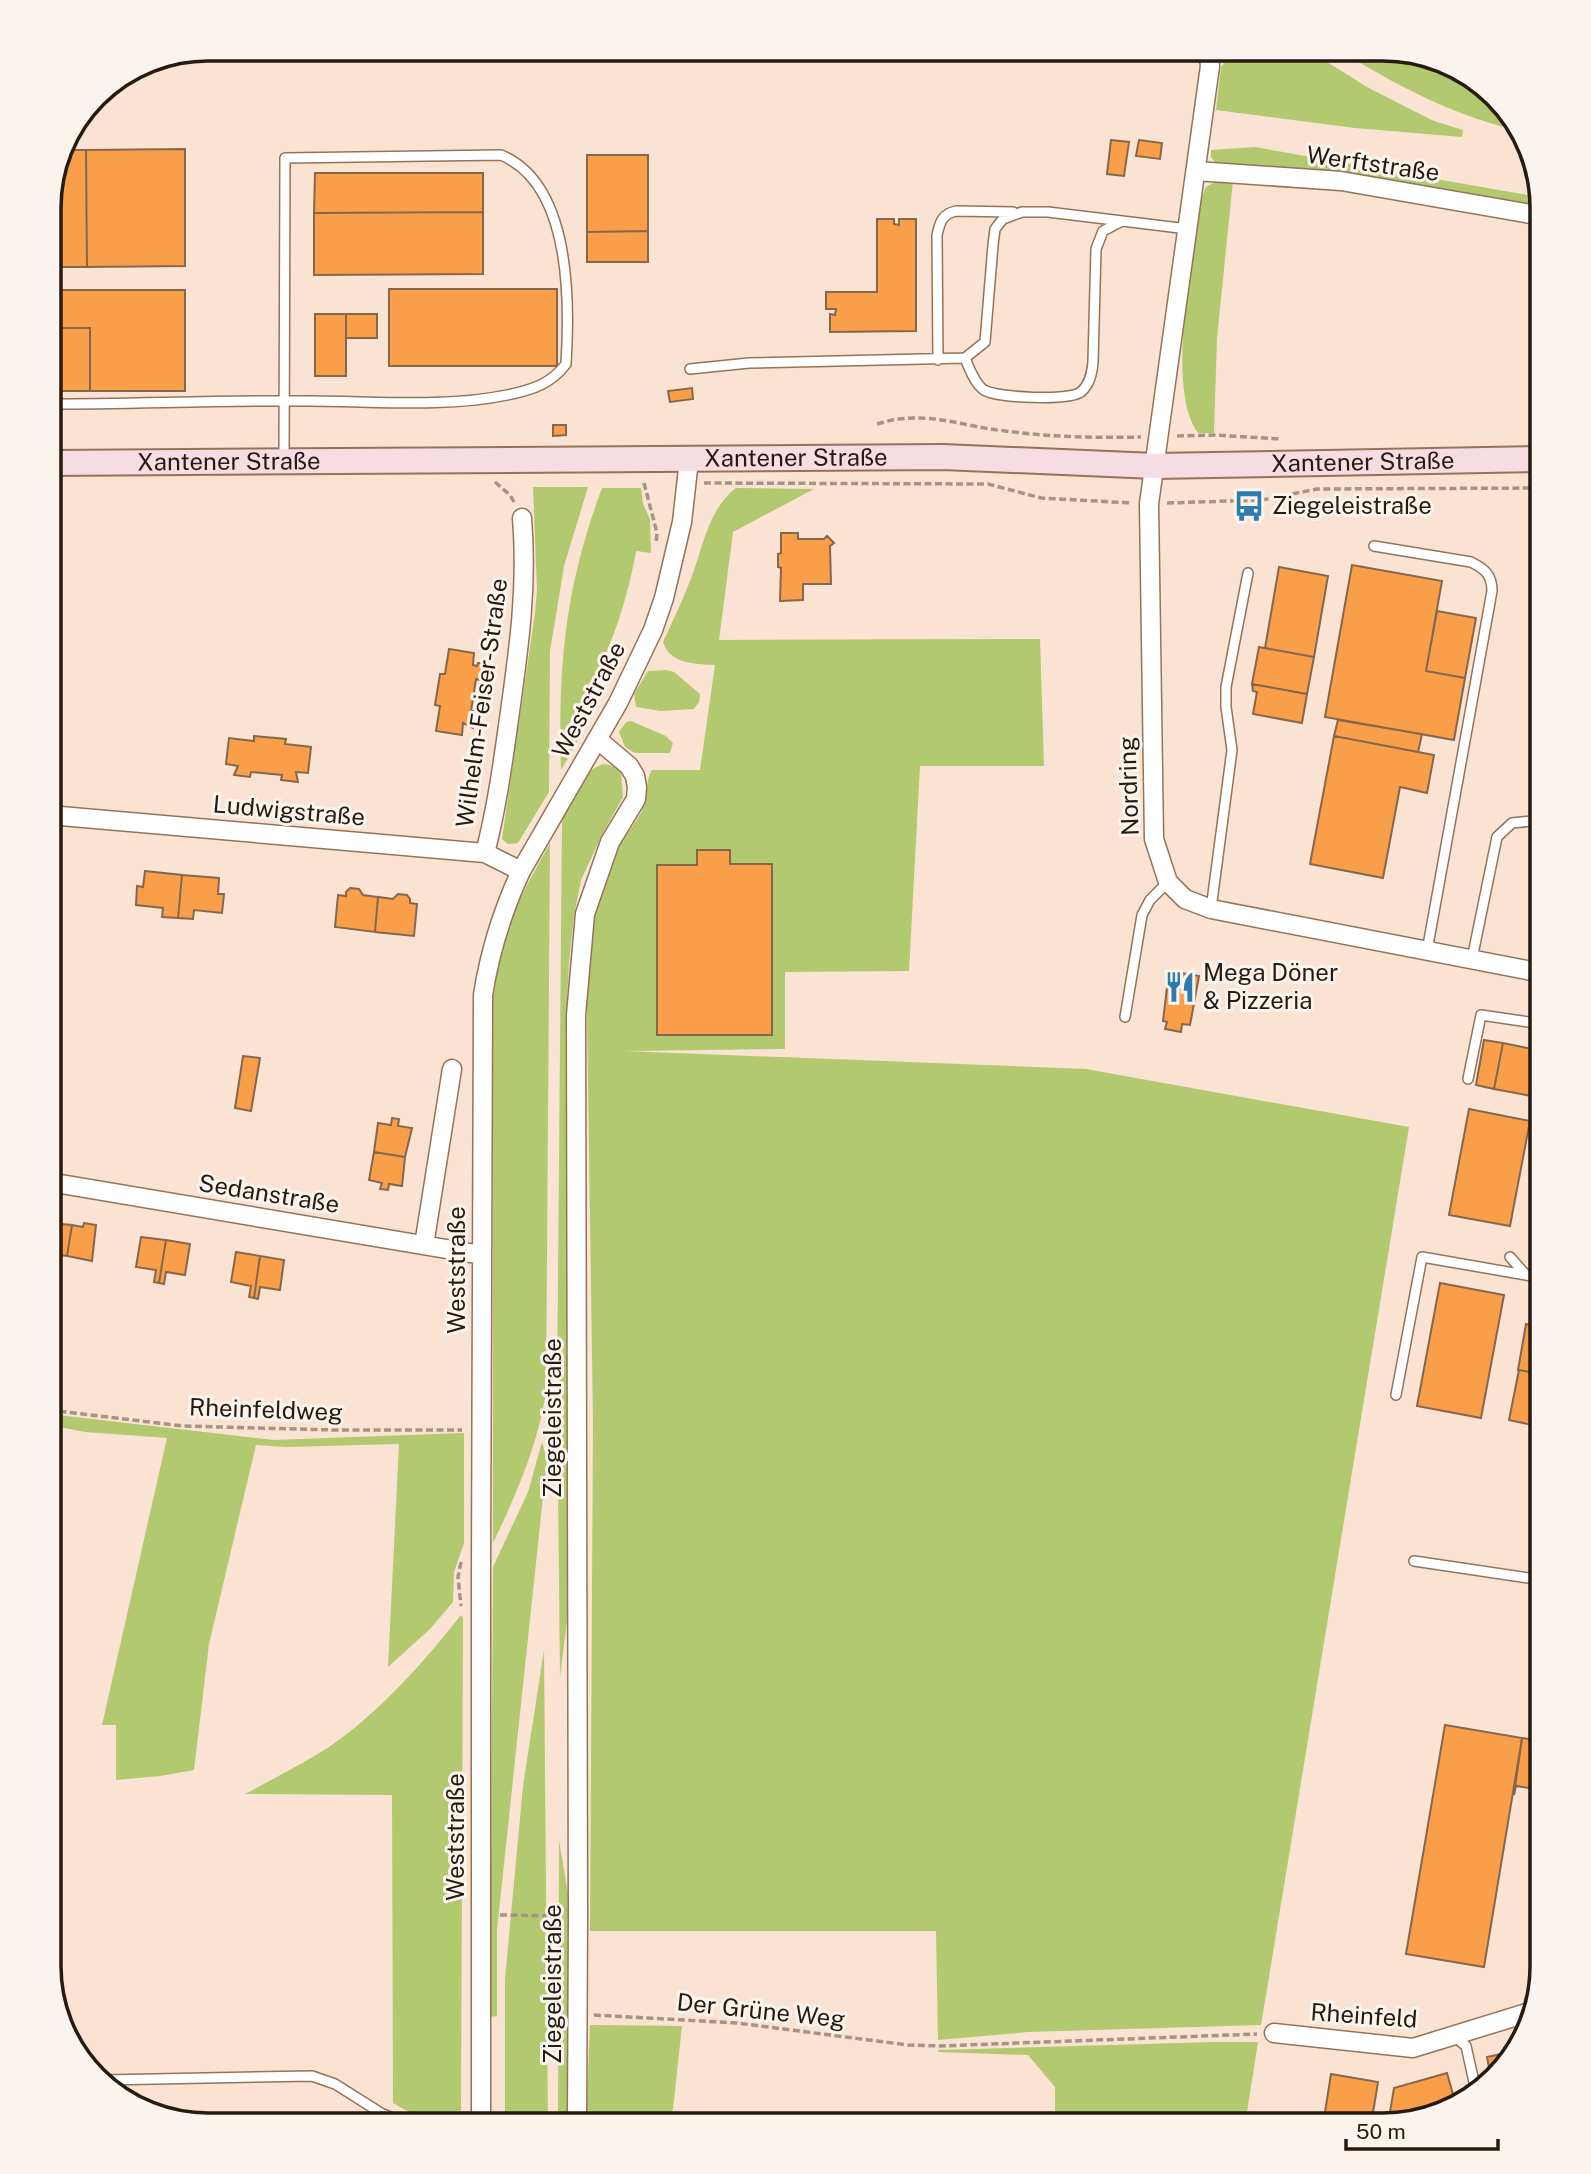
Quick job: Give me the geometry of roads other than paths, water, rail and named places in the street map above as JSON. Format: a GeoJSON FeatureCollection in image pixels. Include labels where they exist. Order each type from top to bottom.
{"type":"FeatureCollection","features":[{"type":"Feature","properties":{"kind":"main road","name":"Xantener Straße"},"geometry":{"type":"LineString","coordinates":[[62,463],[284,462],[687,471],[943,457],[1154,466],[1530,459]]}},
{"type":"Feature","properties":{"kind":"street"},"geometry":{"type":"LineString","coordinates":[[1154,466],[1210,62]]}},
{"type":"Feature","properties":{"kind":"street","name":"Werftstraße"},"geometry":{"type":"LineString","coordinates":[[1196,171],[1341,181],[1530,214]]}},
{"type":"Feature","properties":{"kind":"street","name":"Nordring"},"geometry":{"type":"LineString","coordinates":[[1154,466],[1149,503],[1154,839],[1168,882]]}},
{"type":"Feature","properties":{"kind":"street","name":"Weststraße"},"geometry":{"type":"LineString","coordinates":[[481,2112],[484,995],[494,936],[522,871],[635,670],[653,630],[674,562],[687,471]]}},
{"type":"Feature","properties":{"kind":"street","name":"Wilhelm-Feiser-Straße"},"geometry":{"type":"LineString","coordinates":[[485,853],[496,805],[523,607],[526,561],[522,518]]}},
{"type":"Feature","properties":{"kind":"street","name":"Ziegeleistraße"},"geometry":{"type":"LineString","coordinates":[[577,2112],[576,1015],[585,914],[610,842],[636,799],[637,787],[629,766],[597,739]]}},
{"type":"Feature","properties":{"kind":"street","name":"Ludwigstraße"},"geometry":{"type":"LineString","coordinates":[[62,816],[485,853],[522,871]]}},
{"type":"Feature","properties":{"kind":"street"},"geometry":{"type":"LineString","coordinates":[[1168,882],[1185,899],[1211,909],[1530,971]]}},
{"type":"Feature","properties":{"kind":"street"},"geometry":{"type":"LineString","coordinates":[[424,1245],[452,1069]]}},
{"type":"Feature","properties":{"kind":"street","name":"Sedanstraße"},"geometry":{"type":"LineString","coordinates":[[61,1184],[482,1255]]}},
{"type":"Feature","properties":{"kind":"street","name":"Rheinfeld"},"geometry":{"type":"LineString","coordinates":[[1274,2033],[1413,2049],[1521,2015]]}},
{"type":"Feature","properties":{"kind":"lane"},"geometry":{"type":"LineString","coordinates":[[62,404],[284,401],[456,401],[547,384],[566,364],[566,269],[558,229],[540,190],[525,170],[514,161],[501,155],[285,158],[284,401],[284,462]]}},
{"type":"Feature","properties":{"kind":"lane"},"geometry":{"type":"LineString","coordinates":[[690,369],[771,362],[965,358],[985,342],[995,229],[1003,219],[1022,212]]}},
{"type":"Feature","properties":{"kind":"lane"},"geometry":{"type":"LineString","coordinates":[[938,360],[937,235],[941,220],[948,213],[1048,212],[1188,229]]}},
{"type":"Feature","properties":{"kind":"lane"},"geometry":{"type":"LineString","coordinates":[[965,358],[974,378],[984,390],[991,392],[1056,398],[1070,397],[1083,391],[1091,377],[1093,362],[1096,249],[1103,231],[1125,221]]}},
{"type":"Feature","properties":{"kind":"lane"},"geometry":{"type":"LineString","coordinates":[[1374,547],[1471,562],[1481,567],[1492,581],[1427,951]]}},
{"type":"Feature","properties":{"kind":"lane"},"geometry":{"type":"LineString","coordinates":[[1211,909],[1232,750],[1226,687],[1248,573]]}},
{"type":"Feature","properties":{"kind":"lane"},"geometry":{"type":"LineString","coordinates":[[1472,960],[1497,837],[1512,823],[1530,821]]}},
{"type":"Feature","properties":{"kind":"lane"},"geometry":{"type":"LineString","coordinates":[[1125,1017],[1142,915],[1150,900],[1168,882]]}},
{"type":"Feature","properties":{"kind":"lane"},"geometry":{"type":"LineString","coordinates":[[1468,1080],[1481,1015],[1530,1022]]}},
{"type":"Feature","properties":{"kind":"lane"},"geometry":{"type":"LineString","coordinates":[[1396,1395],[1422,1257],[1530,1276]]}},
{"type":"Feature","properties":{"kind":"lane"},"geometry":{"type":"LineString","coordinates":[[1510,1257],[1526,1275]]}},
{"type":"Feature","properties":{"kind":"lane"},"geometry":{"type":"LineString","coordinates":[[1414,1561],[1530,1578]]}},
{"type":"Feature","properties":{"kind":"lane"},"geometry":{"type":"LineString","coordinates":[[1455,2037],[1466,2046],[1474,2081]]}},
{"type":"Feature","properties":{"kind":"lane"},"geometry":{"type":"LineString","coordinates":[[116,2080],[312,2077],[335,2084],[380,2112]]}},
{"type":"Feature","properties":{"kind":"place","name":"Ziegeleistraße"},"geometry":{"type":"Point","coordinates":[1249,506]}},
{"type":"Feature","properties":{"kind":"place","name":"Mega Döner & Pizzeria"},"geometry":{"type":"Point","coordinates":[1180,987]}}]}
